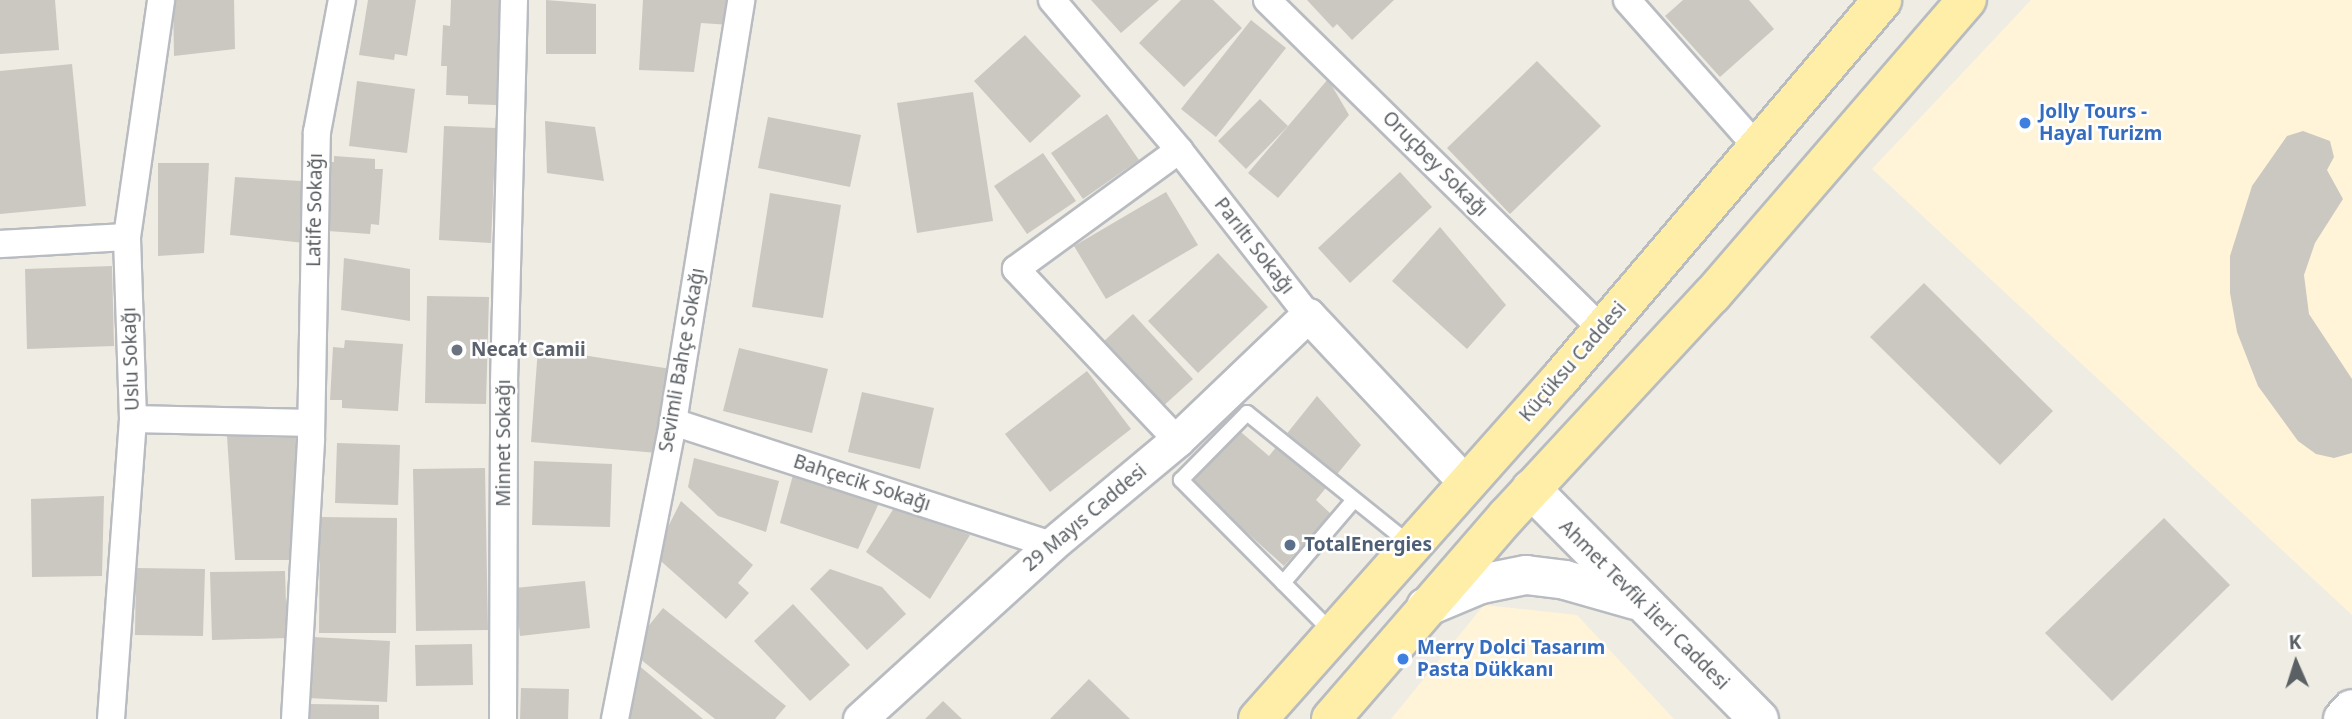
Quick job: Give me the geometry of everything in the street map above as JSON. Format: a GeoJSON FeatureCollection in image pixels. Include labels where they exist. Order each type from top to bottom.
{"type":"FeatureCollection","features":[{"type":"Feature","properties":{"kind":"main road","name":"Küçüksu Caddesi"},"geometry":{"type":"LineString","coordinates":[[1258,719],[1560,379],[1882,0]]}},
{"type":"Feature","properties":{"kind":"main road"},"geometry":{"type":"LineString","coordinates":[[1332,719],[1426,607],[1531,489],[1712,295],[1967,0]]}},
{"type":"Feature","properties":{"kind":"main road"},"geometry":{"type":"LineString","coordinates":[[1531,489],[1529,457],[1535,433],[1560,379]]}},
{"type":"Feature","properties":{"kind":"main road"},"geometry":{"type":"LineString","coordinates":[[1426,607],[1466,521],[1466,483]]}},
{"type":"Feature","properties":{"kind":"main road","name":"Ahmet Tevfik İleri Caddesi"},"geometry":{"type":"LineString","coordinates":[[1531,489],[1759,719]]}},
{"type":"Feature","properties":{"kind":"main road"},"geometry":{"type":"LineString","coordinates":[[1426,607],[1481,584],[1526,575],[1565,580],[1640,601]]}},
{"type":"Feature","properties":{"kind":"main road"},"geometry":{"type":"LineString","coordinates":[[2343,719],[2352,709]]}},
{"type":"Feature","properties":{"kind":"street","name":"Uslu Sokağı"},"geometry":{"type":"LineString","coordinates":[[111,719],[133,419],[127,237],[161,0]]}},
{"type":"Feature","properties":{"kind":"street","name":"Latife Sokağı"},"geometry":{"type":"LineString","coordinates":[[295,719],[311,423],[317,132],[342,0]]}},
{"type":"Feature","properties":{"kind":"street","name":"Minnet Sokağı"},"geometry":{"type":"LineString","coordinates":[[503,719],[504,382],[514,0]]}},
{"type":"Feature","properties":{"kind":"street","name":"Sevimli Bahçe Sokağı"},"geometry":{"type":"LineString","coordinates":[[615,719],[673,422],[741,0]]}},
{"type":"Feature","properties":{"kind":"street","name":"Parıltı Sokağı"},"geometry":{"type":"LineString","coordinates":[[1052,0],[1179,150],[1308,315],[1466,483]]}},
{"type":"Feature","properties":{"kind":"street","name":"Oruçbey Sokağı"},"geometry":{"type":"LineString","coordinates":[[1267,0],[1602,329]]}},
{"type":"Feature","properties":{"kind":"street"},"geometry":{"type":"LineString","coordinates":[[1627,0],[1757,147]]}},
{"type":"Feature","properties":{"kind":"street"},"geometry":{"type":"LineString","coordinates":[[1177,440],[1016,269],[1179,150]]}},
{"type":"Feature","properties":{"kind":"street"},"geometry":{"type":"LineString","coordinates":[[0,244],[127,237]]}},
{"type":"Feature","properties":{"kind":"street","name":"29 Mayıs Caddesi"},"geometry":{"type":"LineString","coordinates":[[860,719],[1051,545],[1177,440],[1308,315]]}},
{"type":"Feature","properties":{"kind":"street"},"geometry":{"type":"LineString","coordinates":[[133,419],[311,423]]}},
{"type":"Feature","properties":{"kind":"street","name":"Bahçecik Sokağı"},"geometry":{"type":"LineString","coordinates":[[673,422],[1051,545]]}},
{"type":"Feature","properties":{"kind":"lane"},"geometry":{"type":"LineString","coordinates":[[1334,634],[1181,480],[1247,413],[1411,546]]}},
{"type":"Feature","properties":{"kind":"lane"},"geometry":{"type":"LineString","coordinates":[[1283,583],[1354,500]]}},
{"type":"Feature","properties":{"kind":"shaded area"},"geometry":{"type":"Polygon","coordinates":[[[2031,0],[2352,0],[2352,615],[1872,169],[2031,0]]]}},
{"type":"Feature","properties":{"kind":"shaded area"},"geometry":{"type":"Polygon","coordinates":[[[1484,605],[1577,615],[1674,719],[1391,719],[1484,605]]]}},
{"type":"Feature","properties":{"kind":"building"},"geometry":{"type":"Polygon","coordinates":[[[0,0],[55,0],[59,50],[0,54],[0,0]]]}},
{"type":"Feature","properties":{"kind":"building"},"geometry":{"type":"Polygon","coordinates":[[[173,0],[234,0],[235,49],[174,56],[173,0]]]}},
{"type":"Feature","properties":{"kind":"building"},"geometry":{"type":"Polygon","coordinates":[[[368,0],[416,0],[407,56],[395,54],[394,60],[359,55],[368,0]]]}},
{"type":"Feature","properties":{"kind":"building"},"geometry":{"type":"Polygon","coordinates":[[[451,0],[500,0],[496,105],[468,104],[468,96],[446,95],[447,66],[441,66],[443,25],[450,26],[451,0]]]}},
{"type":"Feature","properties":{"kind":"building"},"geometry":{"type":"Polygon","coordinates":[[[546,0],[596,4],[596,54],[546,54],[546,0]]]}},
{"type":"Feature","properties":{"kind":"building"},"geometry":{"type":"Polygon","coordinates":[[[643,0],[732,0],[730,25],[701,23],[694,72],[639,70],[643,0]]]}},
{"type":"Feature","properties":{"kind":"building"},"geometry":{"type":"Polygon","coordinates":[[[1091,0],[1159,0],[1121,33],[1091,0]]]}},
{"type":"Feature","properties":{"kind":"building"},"geometry":{"type":"Polygon","coordinates":[[[1181,0],[1213,0],[1242,28],[1184,87],[1139,43],[1181,0]]]}},
{"type":"Feature","properties":{"kind":"building"},"geometry":{"type":"Polygon","coordinates":[[[1307,0],[1394,0],[1352,40],[1337,24],[1333,28],[1307,0]]]}},
{"type":"Feature","properties":{"kind":"building"},"geometry":{"type":"Polygon","coordinates":[[[1683,0],[1749,0],[1774,29],[1720,77],[1665,16],[1683,0]]]}},
{"type":"Feature","properties":{"kind":"building"},"geometry":{"type":"Polygon","coordinates":[[[1251,20],[1286,48],[1216,137],[1181,109],[1251,20]]]}},
{"type":"Feature","properties":{"kind":"building"},"geometry":{"type":"Polygon","coordinates":[[[1025,35],[1081,96],[1030,143],[974,81],[1025,35]]]}},
{"type":"Feature","properties":{"kind":"building"},"geometry":{"type":"Polygon","coordinates":[[[1537,61],[1601,126],[1510,214],[1447,148],[1537,61]]]}},
{"type":"Feature","properties":{"kind":"building"},"geometry":{"type":"Polygon","coordinates":[[[72,64],[86,206],[0,214],[0,71],[72,64]]]}},
{"type":"Feature","properties":{"kind":"building"},"geometry":{"type":"Polygon","coordinates":[[[1328,79],[1349,115],[1278,198],[1248,173],[1328,79]]]}},
{"type":"Feature","properties":{"kind":"building"},"geometry":{"type":"Polygon","coordinates":[[[357,81],[415,89],[407,153],[349,146],[357,81]]]}},
{"type":"Feature","properties":{"kind":"building"},"geometry":{"type":"Polygon","coordinates":[[[973,92],[993,221],[917,233],[897,103],[973,92]]]}},
{"type":"Feature","properties":{"kind":"building"},"geometry":{"type":"Polygon","coordinates":[[[1260,99],[1288,126],[1246,169],[1218,141],[1260,99]]]}},
{"type":"Feature","properties":{"kind":"building"},"geometry":{"type":"Polygon","coordinates":[[[1107,114],[1139,160],[1083,199],[1051,153],[1107,114]]]}},
{"type":"Feature","properties":{"kind":"building"},"geometry":{"type":"Polygon","coordinates":[[[768,117],[861,135],[850,187],[758,168],[768,117]]]}},
{"type":"Feature","properties":{"kind":"building"},"geometry":{"type":"Polygon","coordinates":[[[545,121],[595,127],[604,181],[547,173],[545,121]]]}},
{"type":"Feature","properties":{"kind":"building"},"geometry":{"type":"Polygon","coordinates":[[[444,126],[496,128],[491,243],[439,240],[444,126]]]}},
{"type":"Feature","properties":{"kind":"building"},"geometry":{"type":"Polygon","coordinates":[[[2303,131],[2330,141],[2334,157],[2327,170],[2343,199],[2315,243],[2304,275],[2309,314],[2352,379],[2352,453],[2334,458],[2316,454],[2298,441],[2258,386],[2237,332],[2230,293],[2230,256],[2252,186],[2287,136],[2303,131]]]}},
{"type":"Feature","properties":{"kind":"building"},"geometry":{"type":"Polygon","coordinates":[[[1043,153],[1076,201],[1027,234],[994,186],[1043,153]]]}},
{"type":"Feature","properties":{"kind":"building"},"geometry":{"type":"Polygon","coordinates":[[[334,156],[375,159],[375,169],[383,169],[379,225],[371,224],[370,234],[328,231],[327,162],[334,162],[334,156]]]}},
{"type":"Feature","properties":{"kind":"building"},"geometry":{"type":"Polygon","coordinates":[[[158,163],[209,163],[204,253],[158,256],[158,163]]]}},
{"type":"Feature","properties":{"kind":"building"},"geometry":{"type":"Polygon","coordinates":[[[1400,172],[1432,207],[1350,283],[1318,248],[1400,172]]]}},
{"type":"Feature","properties":{"kind":"building"},"geometry":{"type":"Polygon","coordinates":[[[235,177],[301,181],[304,243],[230,235],[235,177]]]}},
{"type":"Feature","properties":{"kind":"building"},"geometry":{"type":"Polygon","coordinates":[[[1166,192],[1198,245],[1106,299],[1074,246],[1166,192]]]}},
{"type":"Feature","properties":{"kind":"building"},"geometry":{"type":"Polygon","coordinates":[[[770,193],[841,205],[823,318],[752,307],[770,193]]]}},
{"type":"Feature","properties":{"kind":"building"},"geometry":{"type":"Polygon","coordinates":[[[1440,227],[1506,305],[1467,349],[1392,281],[1440,227]]]}},
{"type":"Feature","properties":{"kind":"building"},"geometry":{"type":"Polygon","coordinates":[[[1218,253],[1268,307],[1198,373],[1148,321],[1218,253]]]}},
{"type":"Feature","properties":{"kind":"building"},"geometry":{"type":"Polygon","coordinates":[[[344,258],[410,269],[410,321],[341,310],[344,258]]]}},
{"type":"Feature","properties":{"kind":"building"},"geometry":{"type":"Polygon","coordinates":[[[112,266],[114,346],[27,349],[25,269],[112,266]]]}},
{"type":"Feature","properties":{"kind":"building"},"geometry":{"type":"Polygon","coordinates":[[[1924,283],[2053,411],[2000,465],[1870,337],[1924,283]]]}},
{"type":"Feature","properties":{"kind":"building","name":"Necat Camii"},"geometry":{"type":"Polygon","coordinates":[[[427,296],[489,297],[486,404],[425,403],[427,296]]]}},
{"type":"Feature","properties":{"kind":"building"},"geometry":{"type":"Polygon","coordinates":[[[1133,314],[1193,379],[1161,408],[1101,344],[1133,314]]]}},
{"type":"Feature","properties":{"kind":"building"},"geometry":{"type":"Polygon","coordinates":[[[345,340],[403,344],[398,411],[342,408],[342,400],[330,400],[333,347],[344,348],[345,340]]]}},
{"type":"Feature","properties":{"kind":"building"},"geometry":{"type":"Polygon","coordinates":[[[538,348],[671,369],[657,453],[531,442],[538,348]]]}},
{"type":"Feature","properties":{"kind":"building"},"geometry":{"type":"Polygon","coordinates":[[[739,348],[828,369],[812,433],[723,411],[739,348]]]}},
{"type":"Feature","properties":{"kind":"building"},"geometry":{"type":"Polygon","coordinates":[[[1087,371],[1131,429],[1050,492],[1005,434],[1087,371]]]}},
{"type":"Feature","properties":{"kind":"building"},"geometry":{"type":"Polygon","coordinates":[[[862,392],[934,408],[920,469],[848,452],[862,392]]]}},
{"type":"Feature","properties":{"kind":"building"},"geometry":{"type":"Polygon","coordinates":[[[1317,396],[1361,445],[1316,500],[1331,514],[1284,566],[1190,481],[1235,427],[1269,456],[1317,396]]]}},
{"type":"Feature","properties":{"kind":"building"},"geometry":{"type":"Polygon","coordinates":[[[227,436],[298,438],[294,560],[235,560],[227,436]]]}},
{"type":"Feature","properties":{"kind":"building"},"geometry":{"type":"Polygon","coordinates":[[[337,443],[400,445],[398,505],[335,503],[337,443]]]}},
{"type":"Feature","properties":{"kind":"building"},"geometry":{"type":"Polygon","coordinates":[[[694,458],[779,481],[766,532],[718,516],[688,487],[694,458]]]}},
{"type":"Feature","properties":{"kind":"building"},"geometry":{"type":"Polygon","coordinates":[[[534,461],[612,464],[610,527],[532,525],[534,461]]]}},
{"type":"Feature","properties":{"kind":"building"},"geometry":{"type":"Polygon","coordinates":[[[485,468],[488,630],[416,631],[413,469],[485,468]]]}},
{"type":"Feature","properties":{"kind":"building"},"geometry":{"type":"Polygon","coordinates":[[[793,475],[879,503],[858,549],[780,523],[793,475]]]}},
{"type":"Feature","properties":{"kind":"building"},"geometry":{"type":"Polygon","coordinates":[[[104,496],[102,576],[32,577],[31,499],[104,496]]]}},
{"type":"Feature","properties":{"kind":"building"},"geometry":{"type":"Polygon","coordinates":[[[681,501],[753,565],[738,583],[749,593],[726,619],[654,555],[681,501]]]}},
{"type":"Feature","properties":{"kind":"building"},"geometry":{"type":"Polygon","coordinates":[[[894,508],[970,535],[930,599],[866,552],[894,508]]]}},
{"type":"Feature","properties":{"kind":"building"},"geometry":{"type":"Polygon","coordinates":[[[320,517],[397,518],[396,633],[319,633],[320,517]]]}},
{"type":"Feature","properties":{"kind":"building"},"geometry":{"type":"Polygon","coordinates":[[[2164,518],[2230,585],[2112,701],[2045,633],[2164,518]]]}},
{"type":"Feature","properties":{"kind":"building"},"geometry":{"type":"Polygon","coordinates":[[[136,568],[205,569],[203,636],[135,635],[136,568]]]}},
{"type":"Feature","properties":{"kind":"building"},"geometry":{"type":"Polygon","coordinates":[[[830,569],[882,587],[906,614],[867,650],[810,589],[830,569]]]}},
{"type":"Feature","properties":{"kind":"building"},"geometry":{"type":"Polygon","coordinates":[[[285,571],[287,638],[212,640],[210,572],[285,571]]]}},
{"type":"Feature","properties":{"kind":"building"},"geometry":{"type":"Polygon","coordinates":[[[585,581],[590,628],[520,636],[515,588],[585,581]]]}},
{"type":"Feature","properties":{"kind":"building"},"geometry":{"type":"Polygon","coordinates":[[[793,604],[850,665],[810,701],[754,641],[793,604]]]}},
{"type":"Feature","properties":{"kind":"building"},"geometry":{"type":"Polygon","coordinates":[[[663,608],[786,706],[775,719],[715,719],[629,650],[663,608]]]}},
{"type":"Feature","properties":{"kind":"building"},"geometry":{"type":"Polygon","coordinates":[[[312,637],[390,641],[387,702],[308,698],[312,637]]]}},
{"type":"Feature","properties":{"kind":"building"},"geometry":{"type":"Polygon","coordinates":[[[472,644],[473,685],[416,686],[415,645],[472,644]]]}},
{"type":"Feature","properties":{"kind":"building"},"geometry":{"type":"Polygon","coordinates":[[[637,664],[703,719],[623,719],[637,664]]]}},
{"type":"Feature","properties":{"kind":"building"},"geometry":{"type":"Polygon","coordinates":[[[1089,679],[1130,719],[1050,719],[1089,679]]]}},
{"type":"Feature","properties":{"kind":"building"},"geometry":{"type":"Polygon","coordinates":[[[521,688],[569,689],[568,719],[520,719],[521,688]]]}},
{"type":"Feature","properties":{"kind":"building"},"geometry":{"type":"Polygon","coordinates":[[[943,701],[962,719],[925,719],[943,701]]]}},
{"type":"Feature","properties":{"kind":"building"},"geometry":{"type":"Polygon","coordinates":[[[309,704],[379,705],[379,719],[308,719],[309,704]]]}},
{"type":"Feature","properties":{"kind":"place","name":"Jolly Tours - Hayal Turizm"},"geometry":{"type":"Point","coordinates":[2025,123]}},
{"type":"Feature","properties":{"kind":"place","name":"Necat Camii"},"geometry":{"type":"Point","coordinates":[457,350]}},
{"type":"Feature","properties":{"kind":"place","name":"TotalEnergies"},"geometry":{"type":"Point","coordinates":[1290,545]}},
{"type":"Feature","properties":{"kind":"place","name":"Merry Dolci Tasarım Pasta Dükkanı"},"geometry":{"type":"Point","coordinates":[1403,659]}}]}
